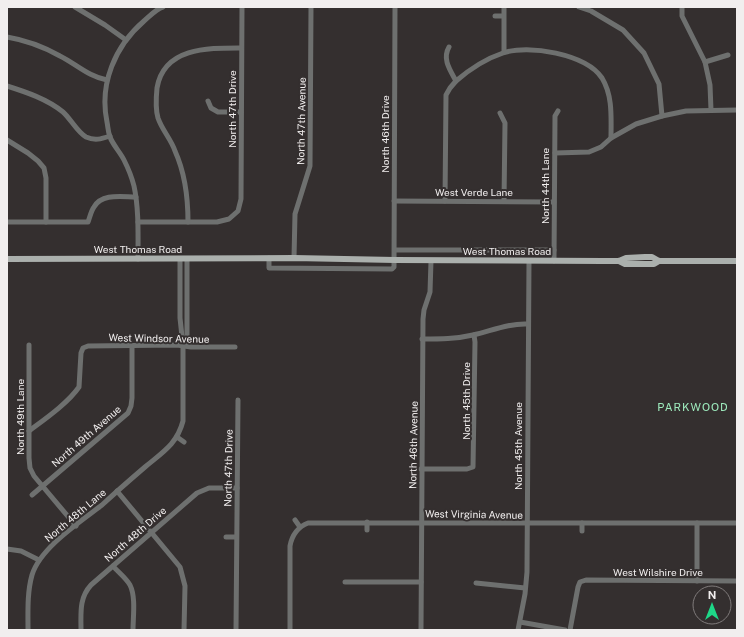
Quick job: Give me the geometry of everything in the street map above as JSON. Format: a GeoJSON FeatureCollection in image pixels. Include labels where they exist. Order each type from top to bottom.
{"type":"FeatureCollection","features":[{"type":"Feature","properties":{"kind":"main road","name":"West Thomas Road"},"geometry":{"type":"LineString","coordinates":[[7,259],[294,258],[431,261],[620,261],[626,258],[652,257],[659,261],[737,261]]}},
{"type":"Feature","properties":{"kind":"street"},"geometry":{"type":"LineString","coordinates":[[76,7],[126,40]]}},
{"type":"Feature","properties":{"kind":"street"},"geometry":{"type":"LineString","coordinates":[[138,259],[138,222],[134,185],[124,161],[110,136],[105,105],[107,80],[114,58],[126,40],[160,7]]}},
{"type":"Feature","properties":{"kind":"street","name":"North 47th Drive"},"geometry":{"type":"LineString","coordinates":[[188,222],[216,222],[229,219],[238,211],[241,199],[242,7]]}},
{"type":"Feature","properties":{"kind":"street","name":"North 47th Avenue"},"geometry":{"type":"LineString","coordinates":[[294,258],[295,214],[310,166],[311,7]]}},
{"type":"Feature","properties":{"kind":"street","name":"North 46th Drive"},"geometry":{"type":"LineString","coordinates":[[395,7],[395,260]]}},
{"type":"Feature","properties":{"kind":"street"},"geometry":{"type":"LineString","coordinates":[[504,7],[504,52]]}},
{"type":"Feature","properties":{"kind":"street"},"geometry":{"type":"LineString","coordinates":[[579,7],[591,11],[623,30],[644,53],[659,84],[662,116]]}},
{"type":"Feature","properties":{"kind":"street"},"geometry":{"type":"LineString","coordinates":[[682,7],[682,16],[705,62],[709,83],[711,110]]}},
{"type":"Feature","properties":{"kind":"street"},"geometry":{"type":"LineString","coordinates":[[495,16],[503,16]]}},
{"type":"Feature","properties":{"kind":"street"},"geometry":{"type":"LineString","coordinates":[[7,37],[46,49],[94,77],[107,80]]}},
{"type":"Feature","properties":{"kind":"street"},"geometry":{"type":"LineString","coordinates":[[449,47],[446,52],[446,62],[456,81]]}},
{"type":"Feature","properties":{"kind":"street"},"geometry":{"type":"LineString","coordinates":[[138,222],[188,222],[188,198],[183,176],[175,150],[162,128],[156,109],[158,83],[167,66],[179,57],[196,50],[213,48],[241,48]]}},
{"type":"Feature","properties":{"kind":"street"},"geometry":{"type":"LineString","coordinates":[[445,201],[446,96],[456,81],[479,64],[504,52],[526,50],[550,51],[591,67],[602,78],[608,94],[611,112],[611,138]]}},
{"type":"Feature","properties":{"kind":"street"},"geometry":{"type":"LineString","coordinates":[[705,62],[728,55]]}},
{"type":"Feature","properties":{"kind":"street"},"geometry":{"type":"LineString","coordinates":[[7,86],[25,91],[50,104],[63,113],[85,136],[96,140],[110,136]]}},
{"type":"Feature","properties":{"kind":"street"},"geometry":{"type":"LineString","coordinates":[[208,101],[211,108],[218,112],[241,112]]}},
{"type":"Feature","properties":{"kind":"street"},"geometry":{"type":"LineString","coordinates":[[554,153],[590,152],[601,147],[611,138],[636,124],[662,116],[686,111],[737,110]]}},
{"type":"Feature","properties":{"kind":"street","name":"North 44th Lane"},"geometry":{"type":"LineString","coordinates":[[554,261],[554,153],[555,116],[558,111]]}},
{"type":"Feature","properties":{"kind":"street"},"geometry":{"type":"LineString","coordinates":[[500,113],[504,123],[504,201]]}},
{"type":"Feature","properties":{"kind":"street"},"geometry":{"type":"LineString","coordinates":[[7,140],[28,153],[44,168],[46,178],[46,222]]}},
{"type":"Feature","properties":{"kind":"street"},"geometry":{"type":"LineString","coordinates":[[7,222],[88,222],[93,208],[99,200],[109,197],[136,197]]}},
{"type":"Feature","properties":{"kind":"street","name":"West Verde Lane"},"geometry":{"type":"LineString","coordinates":[[394,201],[554,202]]}},
{"type":"Feature","properties":{"kind":"street","name":"West Thomas Road"},"geometry":{"type":"LineString","coordinates":[[395,250],[554,250]]}},
{"type":"Feature","properties":{"kind":"street"},"geometry":{"type":"LineString","coordinates":[[269,258],[269,268],[392,269],[395,260]]}},
{"type":"Feature","properties":{"kind":"street","name":"North 48th Lane"},"geometry":{"type":"LineString","coordinates":[[28,630],[28,603],[32,575],[39,560],[52,545],[169,447],[177,438],[183,421],[183,346],[180,318],[180,259]]}},
{"type":"Feature","properties":{"kind":"street","name":"North 48th Lane"},"geometry":{"type":"LineString","coordinates":[[183,346],[187,338],[187,259]]}},
{"type":"Feature","properties":{"kind":"street","name":"North 46th Avenue"},"geometry":{"type":"LineString","coordinates":[[421,630],[422,339],[424,310],[430,292],[431,261]]}},
{"type":"Feature","properties":{"kind":"street","name":"North 45th Avenue"},"geometry":{"type":"LineString","coordinates":[[518,630],[526,588],[529,261]]}},
{"type":"Feature","properties":{"kind":"street"},"geometry":{"type":"LineString","coordinates":[[422,339],[451,339],[474,335],[510,325],[528,324]]}},
{"type":"Feature","properties":{"kind":"street","name":"North 45th Drive"},"geometry":{"type":"LineString","coordinates":[[421,469],[467,469],[473,467],[474,335]]}},
{"type":"Feature","properties":{"kind":"street","name":"North 49th Lane"},"geometry":{"type":"LineString","coordinates":[[29,345],[30,468],[42,486],[76,526]]}},
{"type":"Feature","properties":{"kind":"street","name":"West Windsor Avenue"},"geometry":{"type":"LineString","coordinates":[[29,431],[80,387],[81,353],[83,348],[88,346],[235,347]]}},
{"type":"Feature","properties":{"kind":"street","name":"North 49th Avenue"},"geometry":{"type":"LineString","coordinates":[[42,486],[128,414],[132,398],[132,346]]}},
{"type":"Feature","properties":{"kind":"street","name":"North 47th Drive"},"geometry":{"type":"LineString","coordinates":[[236,630],[238,400]]}},
{"type":"Feature","properties":{"kind":"street"},"geometry":{"type":"LineString","coordinates":[[177,438],[184,442]]}},
{"type":"Feature","properties":{"kind":"street"},"geometry":{"type":"LineString","coordinates":[[32,495],[42,486]]}},
{"type":"Feature","properties":{"kind":"street","name":"North 48th Drive"},"geometry":{"type":"LineString","coordinates":[[81,630],[81,603],[83,595],[91,585],[202,490],[209,488],[237,488]]}},
{"type":"Feature","properties":{"kind":"street"},"geometry":{"type":"LineString","coordinates":[[117,491],[178,562],[182,571],[185,586],[184,630]]}},
{"type":"Feature","properties":{"kind":"street"},"geometry":{"type":"LineString","coordinates":[[290,630],[290,546],[292,538],[300,527],[294,520]]}},
{"type":"Feature","properties":{"kind":"street","name":"West Virginia Avenue"},"geometry":{"type":"LineString","coordinates":[[300,527],[310,522],[737,523]]}},
{"type":"Feature","properties":{"kind":"street"},"geometry":{"type":"LineString","coordinates":[[367,522],[367,530]]}},
{"type":"Feature","properties":{"kind":"street"},"geometry":{"type":"LineString","coordinates":[[582,523],[582,531]]}},
{"type":"Feature","properties":{"kind":"street"},"geometry":{"type":"LineString","coordinates":[[642,523],[642,530]]}},
{"type":"Feature","properties":{"kind":"street"},"geometry":{"type":"LineString","coordinates":[[697,523],[697,581]]}},
{"type":"Feature","properties":{"kind":"street"},"geometry":{"type":"LineString","coordinates":[[226,537],[236,536]]}},
{"type":"Feature","properties":{"kind":"street"},"geometry":{"type":"LineString","coordinates":[[7,549],[21,551],[39,560]]}},
{"type":"Feature","properties":{"kind":"street"},"geometry":{"type":"LineString","coordinates":[[112,566],[129,584],[132,590],[133,630]]}},
{"type":"Feature","properties":{"kind":"street","name":"West Wilshire Drive"},"geometry":{"type":"LineString","coordinates":[[570,630],[578,587],[580,582],[586,580],[737,581]]}},
{"type":"Feature","properties":{"kind":"street"},"geometry":{"type":"LineString","coordinates":[[344,582],[421,582]]}},
{"type":"Feature","properties":{"kind":"street"},"geometry":{"type":"LineString","coordinates":[[476,583],[526,588]]}},
{"type":"Feature","properties":{"kind":"street"},"geometry":{"type":"LineString","coordinates":[[520,622],[565,630]]}},
{"type":"Feature","properties":{"kind":"district","name":"PARKWOOD"},"geometry":{"type":"Point","coordinates":[693,407]}}]}
